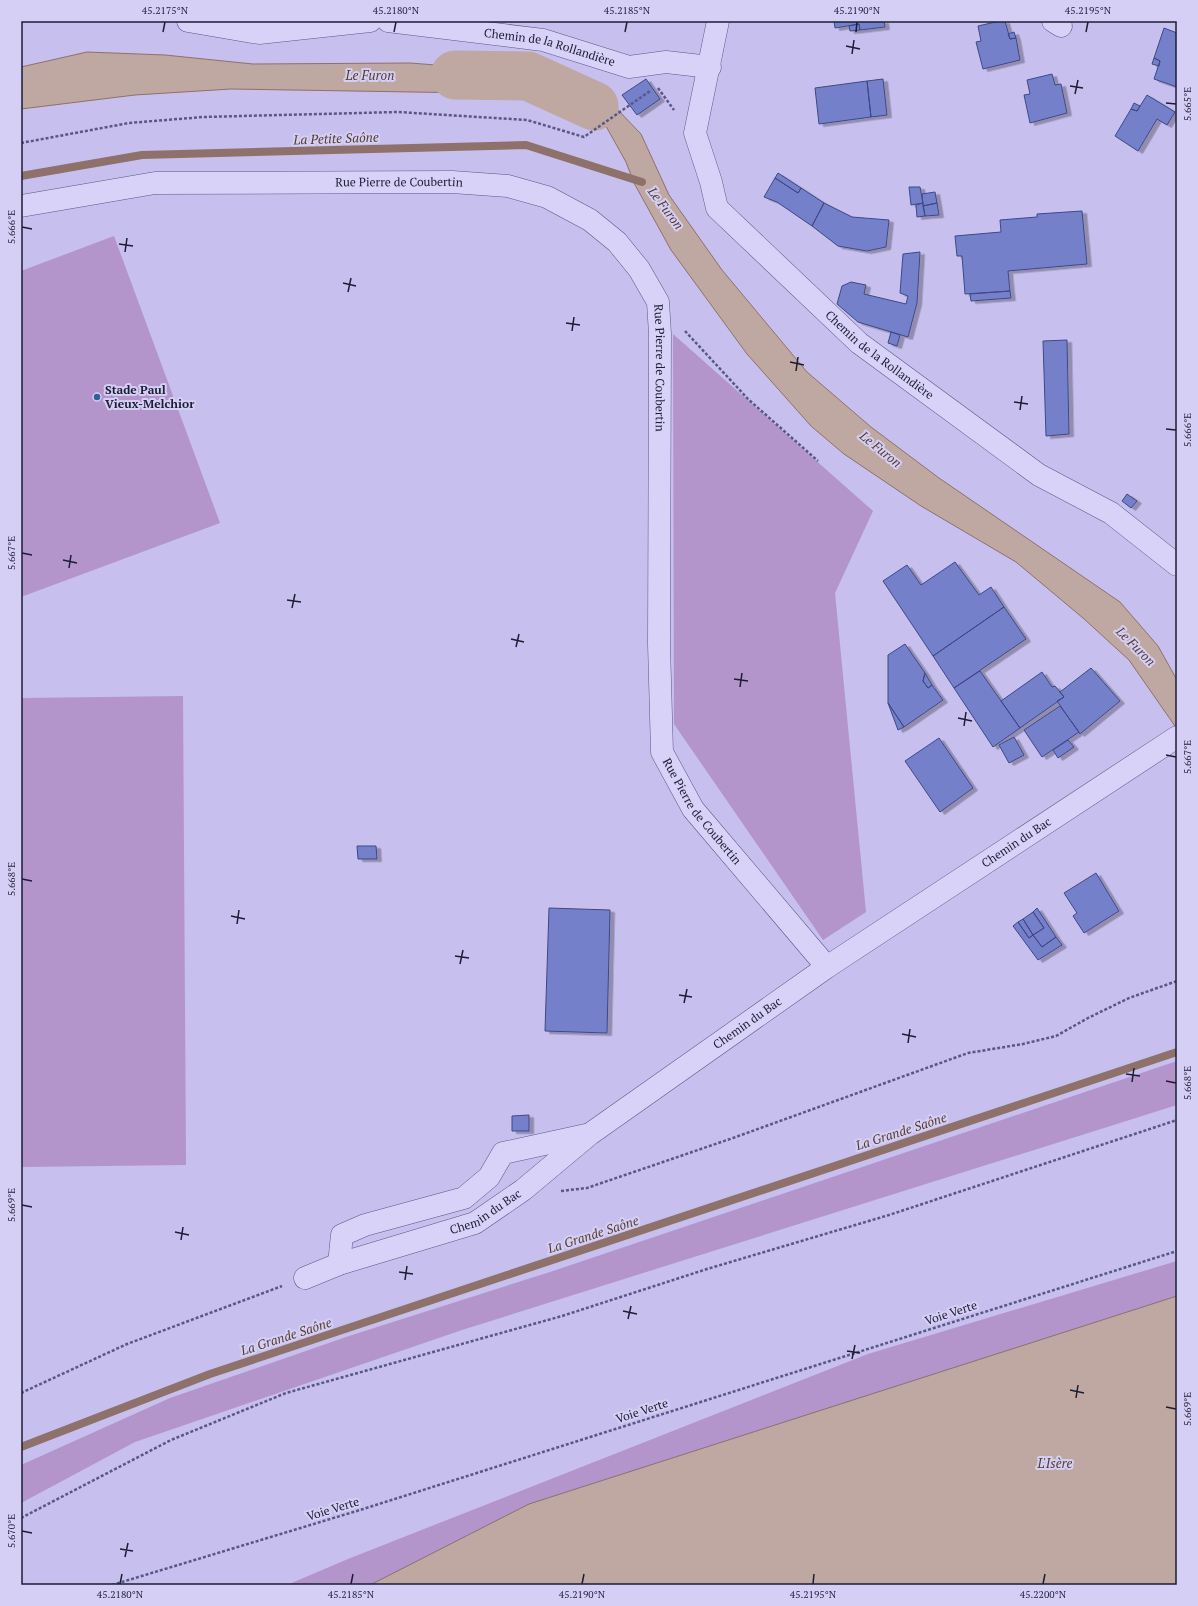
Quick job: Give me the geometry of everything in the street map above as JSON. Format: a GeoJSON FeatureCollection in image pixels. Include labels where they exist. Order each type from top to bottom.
{"type":"FeatureCollection","features":[{"type":"Feature","properties":{"kind":"street"},"geometry":{"type":"LineString","coordinates":[[188,21],[259,33],[370,21]]}},
{"type":"Feature","properties":{"kind":"street","name":"Chemin de la Rollandière"},"geometry":{"type":"LineString","coordinates":[[388,21],[543,40],[629,67],[666,62],[710,66]]}},
{"type":"Feature","properties":{"kind":"street","name":"Chemin de la Rollandière"},"geometry":{"type":"LineString","coordinates":[[718,21],[710,66],[695,133],[711,182],[717,208],[859,343],[1039,475],[1111,513],[1177,565]]}},
{"type":"Feature","properties":{"kind":"street","name":"Rue Pierre de Coubertin"},"geometry":{"type":"LineString","coordinates":[[21,206],[155,182],[452,182],[508,186],[547,197],[590,220],[617,242],[639,269],[658,302],[660,334],[659,644],[662,752],[693,809],[827,967]]}},
{"type":"Feature","properties":{"kind":"street","name":"Chemin du Bac"},"geometry":{"type":"LineString","coordinates":[[304,1278],[339,1264],[475,1223],[523,1190],[590,1134],[827,967],[1174,739]]}},
{"type":"Feature","properties":{"kind":"street"},"geometry":{"type":"LineString","coordinates":[[339,1264],[342,1235],[365,1225],[464,1198],[489,1177],[503,1153],[523,1147],[590,1134]]}},
{"type":"Feature","properties":{"kind":"path"},"geometry":{"type":"LineString","coordinates":[[21,143],[129,124],[203,117],[313,113],[398,112],[505,118],[527,120],[584,136],[657,86]]}},
{"type":"Feature","properties":{"kind":"path"},"geometry":{"type":"LineString","coordinates":[[684,330],[748,399],[818,461]]}},
{"type":"Feature","properties":{"kind":"path"},"geometry":{"type":"LineString","coordinates":[[523,1190],[568,1192],[587,1188],[733,1138],[968,1053],[1023,1044],[1056,1036],[1129,998],[1177,981]]}},
{"type":"Feature","properties":{"kind":"path"},"geometry":{"type":"LineString","coordinates":[[21,1518],[171,1440],[286,1393],[562,1316],[707,1269],[889,1215],[1177,1120]]}},
{"type":"Feature","properties":{"kind":"path","name":"Voie Verte"},"geometry":{"type":"LineString","coordinates":[[112,1585],[360,1510],[1177,1251]]}},
{"type":"Feature","properties":{"kind":"path"},"geometry":{"type":"LineString","coordinates":[[21,1393],[127,1344],[304,1278]]}},
{"type":"Feature","properties":{"kind":"shaded area","name":"Stade Paul Vieux-Melchior"},"geometry":{"type":"Polygon","coordinates":[[[114,236],[220,523],[21,597],[21,271],[114,236]]]}},
{"type":"Feature","properties":{"kind":"shaded area"},"geometry":{"type":"Polygon","coordinates":[[[673,334],[873,511],[835,593],[866,912],[823,940],[674,724],[673,334]]]}},
{"type":"Feature","properties":{"kind":"shaded area"},"geometry":{"type":"Polygon","coordinates":[[[183,696],[186,1165],[21,1167],[21,698],[183,696]]]}},
{"type":"Feature","properties":{"kind":"shaded area"},"geometry":{"type":"Polygon","coordinates":[[[1177,1061],[1177,1105],[462,1330],[135,1442],[21,1503],[21,1465],[170,1398],[349,1336],[550,1272],[1177,1061]]]}},
{"type":"Feature","properties":{"kind":"shaded area"},"geometry":{"type":"Polygon","coordinates":[[[1177,1261],[1177,1335],[508,1585],[287,1585],[348,1559],[868,1354],[1177,1261]]]}},
{"type":"Feature","properties":{"kind":"water"},"geometry":{"type":"Polygon","coordinates":[[[87,52],[165,55],[253,64],[410,63],[501,70],[569,86],[617,109],[641,134],[669,195],[722,270],[807,372],[871,427],[939,478],[1120,602],[1158,646],[1177,680],[1177,729],[1129,660],[1083,618],[1016,562],[921,506],[844,454],[811,426],[747,354],[671,250],[634,183],[626,162],[602,119],[535,100],[473,93],[231,89],[135,95],[21,109],[21,67],[87,52]]]}},
{"type":"Feature","properties":{"kind":"water","name":"L'Isère"},"geometry":{"type":"Polygon","coordinates":[[[1177,1296],[1177,1585],[370,1585],[529,1504],[1177,1296]]]}},
{"type":"Feature","properties":{"kind":"building"},"geometry":{"type":"Polygon","coordinates":[[[834,21],[884,21],[885,27],[860,30],[859,24],[835,28],[834,21]]]}},
{"type":"Feature","properties":{"kind":"building"},"geometry":{"type":"Polygon","coordinates":[[[1005,21],[1010,39],[1016,38],[1020,60],[983,69],[976,42],[981,41],[978,26],[1005,21]]]}},
{"type":"Feature","properties":{"kind":"building"},"geometry":{"type":"Polygon","coordinates":[[[859,24],[860,30],[850,31],[849,26],[859,24]]]}},
{"type":"Feature","properties":{"kind":"building"},"geometry":{"type":"Polygon","coordinates":[[[1164,28],[1177,33],[1177,87],[1154,79],[1160,61],[1154,58],[1164,28]]]}},
{"type":"Feature","properties":{"kind":"building"},"geometry":{"type":"Polygon","coordinates":[[[1014,32],[1016,38],[1010,39],[1008,34],[1014,32]]]}},
{"type":"Feature","properties":{"kind":"building"},"geometry":{"type":"Polygon","coordinates":[[[1154,58],[1160,61],[1159,66],[1152,64],[1154,58]]]}},
{"type":"Feature","properties":{"kind":"building"},"geometry":{"type":"Polygon","coordinates":[[[1052,74],[1055,85],[1061,84],[1067,113],[1030,123],[1024,95],[1030,94],[1027,80],[1052,74]]]}},
{"type":"Feature","properties":{"kind":"building"},"geometry":{"type":"Polygon","coordinates":[[[646,79],[660,99],[637,115],[622,95],[646,79]]]}},
{"type":"Feature","properties":{"kind":"building"},"geometry":{"type":"Polygon","coordinates":[[[883,79],[887,115],[871,117],[867,81],[883,79]]]}},
{"type":"Feature","properties":{"kind":"building"},"geometry":{"type":"Polygon","coordinates":[[[867,81],[871,117],[819,124],[815,88],[867,81]]]}},
{"type":"Feature","properties":{"kind":"building"},"geometry":{"type":"Polygon","coordinates":[[[1147,95],[1175,112],[1167,125],[1157,119],[1138,151],[1115,136],[1131,109],[1137,111],[1147,95]]]}},
{"type":"Feature","properties":{"kind":"building"},"geometry":{"type":"Polygon","coordinates":[[[1134,103],[1140,106],[1137,111],[1131,109],[1134,103]]]}},
{"type":"Feature","properties":{"kind":"building"},"geometry":{"type":"Polygon","coordinates":[[[778,173],[801,188],[798,193],[775,178],[778,173]]]}},
{"type":"Feature","properties":{"kind":"building"},"geometry":{"type":"Polygon","coordinates":[[[775,178],[798,193],[801,188],[824,203],[812,226],[777,202],[764,197],[775,178]]]}},
{"type":"Feature","properties":{"kind":"building"},"geometry":{"type":"Polygon","coordinates":[[[909,187],[920,187],[923,203],[911,205],[909,187]]]}},
{"type":"Feature","properties":{"kind":"building"},"geometry":{"type":"Polygon","coordinates":[[[935,192],[937,203],[923,206],[922,194],[935,192]]]}},
{"type":"Feature","properties":{"kind":"building"},"geometry":{"type":"Polygon","coordinates":[[[824,203],[852,217],[889,220],[886,247],[867,251],[838,246],[812,226],[824,203]]]}},
{"type":"Feature","properties":{"kind":"building"},"geometry":{"type":"Polygon","coordinates":[[[923,203],[925,216],[917,217],[916,205],[923,203]]]}},
{"type":"Feature","properties":{"kind":"building"},"geometry":{"type":"Polygon","coordinates":[[[937,203],[939,215],[925,216],[923,206],[937,203]]]}},
{"type":"Feature","properties":{"kind":"building"},"geometry":{"type":"Polygon","coordinates":[[[1082,211],[1087,264],[1008,271],[1010,291],[965,294],[962,256],[957,256],[955,236],[1001,232],[1000,220],[1037,217],[1037,214],[1082,211]]]}},
{"type":"Feature","properties":{"kind":"building"},"geometry":{"type":"Polygon","coordinates":[[[920,252],[917,303],[908,337],[858,322],[837,304],[842,286],[851,282],[866,285],[864,294],[906,304],[908,296],[900,293],[903,254],[920,252]]]}},
{"type":"Feature","properties":{"kind":"building"},"geometry":{"type":"Polygon","coordinates":[[[1010,291],[1011,298],[971,301],[970,294],[1010,291]]]}},
{"type":"Feature","properties":{"kind":"building"},"geometry":{"type":"Polygon","coordinates":[[[891,332],[900,335],[897,346],[888,343],[891,332]]]}},
{"type":"Feature","properties":{"kind":"building"},"geometry":{"type":"Polygon","coordinates":[[[1067,340],[1069,434],[1046,436],[1043,341],[1067,340]]]}},
{"type":"Feature","properties":{"kind":"building"},"geometry":{"type":"Polygon","coordinates":[[[1127,494],[1137,501],[1131,508],[1122,501],[1127,494]]]}},
{"type":"Feature","properties":{"kind":"building"},"geometry":{"type":"Polygon","coordinates":[[[955,562],[979,595],[991,587],[1004,607],[933,656],[883,581],[907,565],[921,585],[955,562]]]}},
{"type":"Feature","properties":{"kind":"building"},"geometry":{"type":"Polygon","coordinates":[[[1004,607],[1026,639],[954,688],[933,656],[1004,607]]]}},
{"type":"Feature","properties":{"kind":"building"},"geometry":{"type":"Polygon","coordinates":[[[905,644],[925,673],[923,681],[928,688],[932,685],[943,700],[904,727],[888,703],[888,655],[905,644]]]}},
{"type":"Feature","properties":{"kind":"building"},"geometry":{"type":"Polygon","coordinates":[[[1091,668],[1120,701],[1080,734],[1057,701],[1064,697],[1060,692],[1091,668]]]}},
{"type":"Feature","properties":{"kind":"building"},"geometry":{"type":"Polygon","coordinates":[[[980,671],[1020,728],[993,747],[954,688],[980,671]]]}},
{"type":"Feature","properties":{"kind":"building"},"geometry":{"type":"Polygon","coordinates":[[[1042,672],[1052,687],[1055,686],[1064,697],[1020,728],[1001,701],[1042,672]]]}},
{"type":"Feature","properties":{"kind":"building"},"geometry":{"type":"Polygon","coordinates":[[[925,673],[932,685],[928,688],[923,681],[925,673]]]}},
{"type":"Feature","properties":{"kind":"building"},"geometry":{"type":"Polygon","coordinates":[[[888,703],[904,727],[898,730],[888,703]]]}},
{"type":"Feature","properties":{"kind":"building"},"geometry":{"type":"Polygon","coordinates":[[[1060,706],[1079,732],[1042,757],[1024,730],[1060,706]]]}},
{"type":"Feature","properties":{"kind":"building"},"geometry":{"type":"Polygon","coordinates":[[[1014,737],[1024,755],[1009,763],[999,745],[1014,737]]]}},
{"type":"Feature","properties":{"kind":"building"},"geometry":{"type":"Polygon","coordinates":[[[939,738],[973,788],[940,812],[905,761],[939,738]]]}},
{"type":"Feature","properties":{"kind":"building"},"geometry":{"type":"Polygon","coordinates":[[[1068,740],[1074,747],[1058,758],[1053,750],[1068,740]]]}},
{"type":"Feature","properties":{"kind":"building"},"geometry":{"type":"Polygon","coordinates":[[[357,846],[376,846],[377,859],[358,859],[357,846]]]}},
{"type":"Feature","properties":{"kind":"building"},"geometry":{"type":"Polygon","coordinates":[[[1096,873],[1119,911],[1084,933],[1073,916],[1077,913],[1064,893],[1096,873]]]}},
{"type":"Feature","properties":{"kind":"building"},"geometry":{"type":"Polygon","coordinates":[[[549,908],[610,910],[607,1033],[545,1031],[549,908]]]}},
{"type":"Feature","properties":{"kind":"building"},"geometry":{"type":"Polygon","coordinates":[[[1037,908],[1056,937],[1042,947],[1033,935],[1044,928],[1033,912],[1037,908]]]}},
{"type":"Feature","properties":{"kind":"building"},"geometry":{"type":"Polygon","coordinates":[[[1033,912],[1044,928],[1033,935],[1023,919],[1033,912]]]}},
{"type":"Feature","properties":{"kind":"building"},"geometry":{"type":"Polygon","coordinates":[[[1023,919],[1033,935],[1029,938],[1018,922],[1023,919]]]}},
{"type":"Feature","properties":{"kind":"building"},"geometry":{"type":"Polygon","coordinates":[[[1018,922],[1029,938],[1033,935],[1042,947],[1056,937],[1062,945],[1038,960],[1013,926],[1018,922]]]}},
{"type":"Feature","properties":{"kind":"building"},"geometry":{"type":"Polygon","coordinates":[[[529,1115],[529,1131],[512,1131],[512,1116],[529,1115]]]}},
{"type":"Feature","properties":{"kind":"waterway","name":"Le Furon"},"geometry":{"type":"LineString","coordinates":[[455,75],[528,76],[594,106]]}},
{"type":"Feature","properties":{"kind":"waterway","name":"La Petite Saône"},"geometry":{"type":"LineString","coordinates":[[21,176],[142,155],[526,145],[642,182]]}},
{"type":"Feature","properties":{"kind":"waterway","name":"La Grande Saône"},"geometry":{"type":"LineString","coordinates":[[21,1447],[210,1374],[1177,1052]]}},
{"type":"Feature","properties":{"kind":"place","name":"Stade Paul Vieux-Melchior"},"geometry":{"type":"Point","coordinates":[97,397]}}]}
